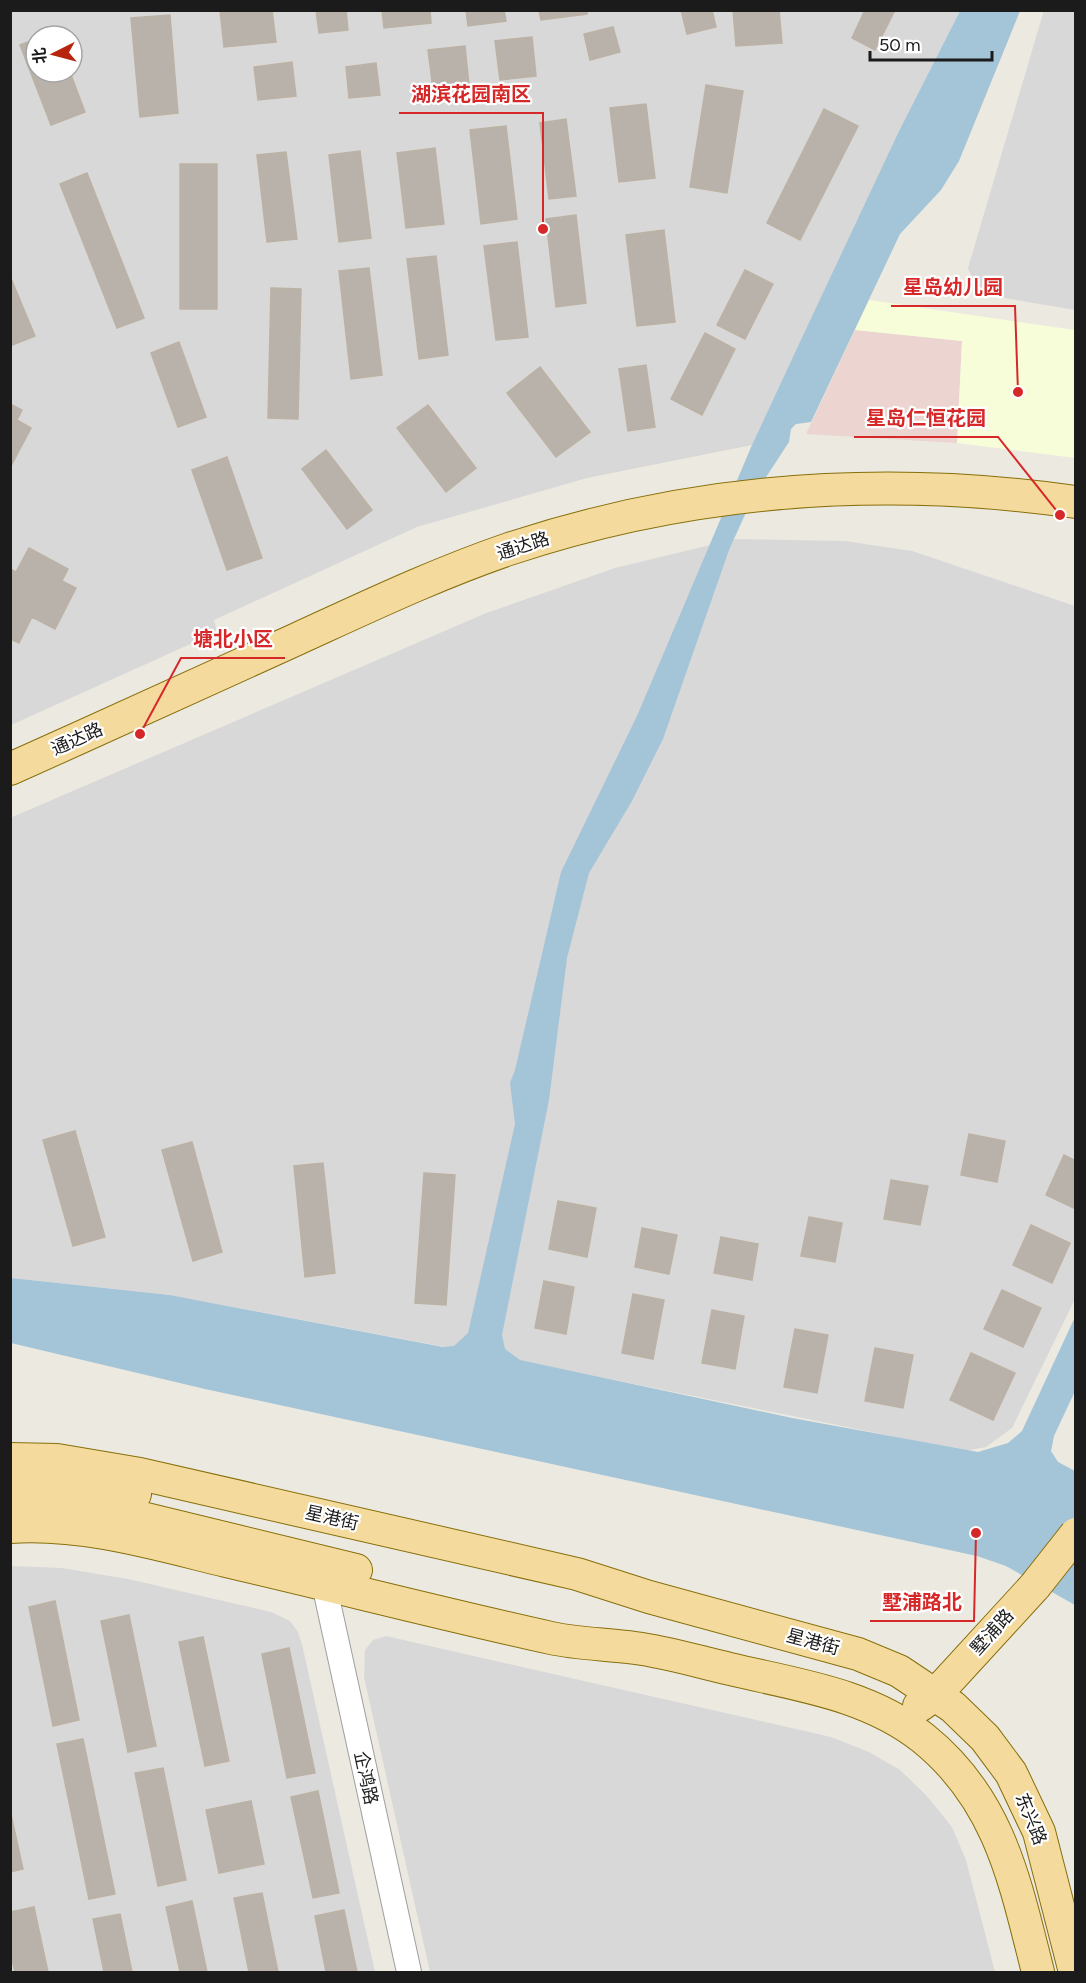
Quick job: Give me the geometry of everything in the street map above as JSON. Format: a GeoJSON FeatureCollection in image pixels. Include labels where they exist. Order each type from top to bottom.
{"type":"FeatureCollection","features":[{"type":"Feature","properties":{"kind":"main road","name":"通达路"},"geometry":{"type":"LineString","coordinates":[[10,750],[454,551],[591,508],[745,487],[832,471],[915,470],[994,475],[1076,485]]}},
{"type":"Feature","properties":{"kind":"main road","name":"通达路"},"geometry":{"type":"LineString","coordinates":[[10,769],[460,567],[575,530],[745,487],[914,487],[993,492],[1076,502]]}},
{"type":"Feature","properties":{"kind":"main road","name":"星港街"},"geometry":{"type":"LineString","coordinates":[[10,1459],[57,1460],[140,1474],[577,1574],[649,1598],[858,1654],[899,1671],[936,1694]]}},
{"type":"Feature","properties":{"kind":"main road","name":"星港街"},"geometry":{"type":"LineString","coordinates":[[10,1483],[76,1484],[137,1494],[573,1592],[649,1598]]}},
{"type":"Feature","properties":{"kind":"main road"},"geometry":{"type":"LineString","coordinates":[[10,1506],[89,1508],[244,1540],[561,1623],[639,1648],[827,1692],[852,1699],[899,1721]]}},
{"type":"Feature","properties":{"kind":"main road"},"geometry":{"type":"LineString","coordinates":[[10,1527],[52,1527],[115,1535],[555,1639],[639,1648]]}},
{"type":"Feature","properties":{"kind":"main road","name":"墅浦路"},"geometry":{"type":"LineString","coordinates":[[899,1721],[936,1694],[1035,1586],[1076,1534]]}},
{"type":"Feature","properties":{"kind":"main road","name":"东兴路"},"geometry":{"type":"LineString","coordinates":[[936,1694],[985,1738],[1022,1792],[1046,1856],[1075,1972]]}},
{"type":"Feature","properties":{"kind":"main road","name":"东兴路"},"geometry":{"type":"LineString","coordinates":[[899,1721],[941,1753],[964,1779],[989,1815],[1009,1864],[1038,1972]]}},
{"type":"Feature","properties":{"kind":"street","name":"企鸿路"},"geometry":{"type":"LineString","coordinates":[[324,1584],[409,1972]]}},
{"type":"Feature","properties":{"kind":"shaded area"},"geometry":{"type":"Polygon","coordinates":[[[1044,10],[1075,11],[1075,310],[993,296],[976,287],[968,268],[1044,10]]]}},
{"type":"Feature","properties":{"kind":"shaded area"},"geometry":{"type":"Polygon","coordinates":[[[10,11],[960,11],[898,133],[752,445],[587,478],[417,527],[214,620],[217,632],[11,725],[10,11]]]}},
{"type":"Feature","properties":{"kind":"shaded area"},"geometry":{"type":"Polygon","coordinates":[[[869,300],[1075,330],[1075,458],[957,443],[962,341],[855,330],[869,300]]]}},
{"type":"Feature","properties":{"kind":"shaded area"},"geometry":{"type":"Polygon","coordinates":[[[855,330],[962,341],[957,443],[806,434],[855,330]]]}},
{"type":"Feature","properties":{"kind":"shaded area"},"geometry":{"type":"Polygon","coordinates":[[[735,539],[845,541],[912,551],[1075,606],[1075,1299],[1012,1428],[986,1447],[965,1451],[546,1366],[170,1295],[11,1278],[10,818],[484,614],[615,568],[735,539]]]}},
{"type":"Feature","properties":{"kind":"shaded area"},"geometry":{"type":"Polygon","coordinates":[[[11,1566],[62,1568],[128,1579],[271,1612],[290,1621],[298,1632],[302,1644],[375,1972],[11,1972],[11,1566]]]}},
{"type":"Feature","properties":{"kind":"shaded area"},"geometry":{"type":"Polygon","coordinates":[[[386,1636],[831,1737],[869,1752],[900,1770],[926,1795],[952,1827],[966,1860],[995,1972],[430,1972],[364,1677],[365,1650],[373,1640],[386,1636]]]}},
{"type":"Feature","properties":{"kind":"water"},"geometry":{"type":"Polygon","coordinates":[[[960,11],[1020,11],[959,161],[941,190],[900,234],[811,422],[796,424],[791,429],[789,442],[753,497],[729,550],[663,739],[632,801],[589,873],[567,958],[549,1100],[502,1335],[505,1349],[520,1360],[792,1418],[978,1452],[1008,1443],[1022,1431],[1075,1317],[1075,1391],[1054,1436],[1051,1451],[1058,1462],[1075,1471],[1075,1605],[1006,1566],[977,1556],[205,1389],[11,1343],[11,1278],[170,1295],[443,1347],[454,1346],[468,1333],[515,1124],[510,1083],[515,1070],[561,872],[637,716],[752,445],[898,133],[960,11]]]}},
{"type":"Feature","properties":{"kind":"building"},"geometry":{"type":"Polygon","coordinates":[[[220,10],[272,10],[276,42],[224,47],[220,10]]]}},
{"type":"Feature","properties":{"kind":"building"},"geometry":{"type":"Polygon","coordinates":[[[316,10],[346,10],[348,30],[319,33],[316,10]]]}},
{"type":"Feature","properties":{"kind":"building"},"geometry":{"type":"Polygon","coordinates":[[[382,10],[430,10],[431,23],[384,28],[382,10]]]}},
{"type":"Feature","properties":{"kind":"building"},"geometry":{"type":"Polygon","coordinates":[[[466,10],[504,10],[506,21],[468,26],[466,10]]]}},
{"type":"Feature","properties":{"kind":"building"},"geometry":{"type":"Polygon","coordinates":[[[539,10],[587,10],[587,14],[541,20],[539,10]]]}},
{"type":"Feature","properties":{"kind":"building"},"geometry":{"type":"Polygon","coordinates":[[[681,10],[712,10],[716,27],[687,34],[681,10]]]}},
{"type":"Feature","properties":{"kind":"building"},"geometry":{"type":"Polygon","coordinates":[[[733,10],[779,10],[782,43],[736,46],[733,10]]]}},
{"type":"Feature","properties":{"kind":"building"},"geometry":{"type":"Polygon","coordinates":[[[865,10],[895,10],[875,50],[852,38],[865,10]]]}},
{"type":"Feature","properties":{"kind":"building"},"geometry":{"type":"Polygon","coordinates":[[[170,15],[178,113],[140,117],[131,18],[170,15]]]}},
{"type":"Feature","properties":{"kind":"building"},"geometry":{"type":"Polygon","coordinates":[[[613,27],[620,52],[590,60],[584,34],[613,27]]]}},
{"type":"Feature","properties":{"kind":"building"},"geometry":{"type":"Polygon","coordinates":[[[532,37],[536,76],[500,80],[495,41],[532,37]]]}},
{"type":"Feature","properties":{"kind":"building"},"geometry":{"type":"Polygon","coordinates":[[[24,44],[24,55],[20,45],[24,44]]]}},
{"type":"Feature","properties":{"kind":"building"},"geometry":{"type":"Polygon","coordinates":[[[465,46],[469,85],[433,89],[428,50],[465,46]]]}},
{"type":"Feature","properties":{"kind":"building"},"geometry":{"type":"Polygon","coordinates":[[[292,62],[296,96],[258,100],[254,67],[292,62]]]}},
{"type":"Feature","properties":{"kind":"building"},"geometry":{"type":"Polygon","coordinates":[[[376,63],[380,95],[349,98],[346,67],[376,63]]]}},
{"type":"Feature","properties":{"kind":"building"},"geometry":{"type":"Polygon","coordinates":[[[35,84],[74,84],[85,112],[51,125],[35,84]]]}},
{"type":"Feature","properties":{"kind":"building"},"geometry":{"type":"Polygon","coordinates":[[[706,85],[743,91],[727,193],[690,187],[706,85]]]}},
{"type":"Feature","properties":{"kind":"building"},"geometry":{"type":"Polygon","coordinates":[[[646,104],[655,178],[619,182],[610,108],[646,104]]]}},
{"type":"Feature","properties":{"kind":"building"},"geometry":{"type":"Polygon","coordinates":[[[824,109],[858,126],[800,240],[767,223],[824,109]]]}},
{"type":"Feature","properties":{"kind":"building"},"geometry":{"type":"Polygon","coordinates":[[[566,119],[576,196],[549,199],[540,123],[566,119]]]}},
{"type":"Feature","properties":{"kind":"building"},"geometry":{"type":"Polygon","coordinates":[[[506,126],[517,219],[481,224],[470,130],[506,126]]]}},
{"type":"Feature","properties":{"kind":"building"},"geometry":{"type":"Polygon","coordinates":[[[435,148],[444,224],[406,228],[397,153],[435,148]]]}},
{"type":"Feature","properties":{"kind":"building"},"geometry":{"type":"Polygon","coordinates":[[[360,151],[371,238],[339,242],[329,155],[360,151]]]}},
{"type":"Feature","properties":{"kind":"building"},"geometry":{"type":"Polygon","coordinates":[[[286,152],[297,239],[267,242],[257,155],[286,152]]]}},
{"type":"Feature","properties":{"kind":"building"},"geometry":{"type":"Polygon","coordinates":[[[180,164],[217,164],[217,309],[180,309],[180,164]]]}},
{"type":"Feature","properties":{"kind":"building"},"geometry":{"type":"Polygon","coordinates":[[[87,173],[144,318],[117,328],[60,184],[87,173]]]}},
{"type":"Feature","properties":{"kind":"building"},"geometry":{"type":"Polygon","coordinates":[[[576,215],[586,303],[556,307],[546,219],[576,215]]]}},
{"type":"Feature","properties":{"kind":"building"},"geometry":{"type":"Polygon","coordinates":[[[664,230],[675,322],[637,326],[626,235],[664,230]]]}},
{"type":"Feature","properties":{"kind":"building"},"geometry":{"type":"Polygon","coordinates":[[[517,242],[528,337],[496,340],[484,246],[517,242]]]}},
{"type":"Feature","properties":{"kind":"building"},"geometry":{"type":"Polygon","coordinates":[[[436,256],[448,355],[419,359],[407,259],[436,256]]]}},
{"type":"Feature","properties":{"kind":"building"},"geometry":{"type":"Polygon","coordinates":[[[369,268],[382,375],[351,379],[339,271],[369,268]]]}},
{"type":"Feature","properties":{"kind":"building"},"geometry":{"type":"Polygon","coordinates":[[[745,270],[773,284],[745,339],[717,325],[745,270]]]}},
{"type":"Feature","properties":{"kind":"building"},"geometry":{"type":"Polygon","coordinates":[[[10,276],[35,336],[10,346],[10,276]]]}},
{"type":"Feature","properties":{"kind":"building"},"geometry":{"type":"Polygon","coordinates":[[[271,288],[301,289],[298,419],[268,418],[271,288]]]}},
{"type":"Feature","properties":{"kind":"building"},"geometry":{"type":"Polygon","coordinates":[[[705,333],[735,349],[702,415],[671,399],[705,333]]]}},
{"type":"Feature","properties":{"kind":"building"},"geometry":{"type":"Polygon","coordinates":[[[179,342],[206,417],[178,427],[151,353],[179,342]]]}},
{"type":"Feature","properties":{"kind":"building"},"geometry":{"type":"Polygon","coordinates":[[[646,365],[655,427],[628,431],[619,369],[646,365]]]}},
{"type":"Feature","properties":{"kind":"building"},"geometry":{"type":"Polygon","coordinates":[[[540,367],[590,432],[556,457],[507,393],[540,367]]]}},
{"type":"Feature","properties":{"kind":"building"},"geometry":{"type":"Polygon","coordinates":[[[10,404],[22,410],[17,420],[31,428],[10,468],[10,404]]]}},
{"type":"Feature","properties":{"kind":"building"},"geometry":{"type":"Polygon","coordinates":[[[428,405],[476,468],[446,492],[397,428],[428,405]]]}},
{"type":"Feature","properties":{"kind":"building"},"geometry":{"type":"Polygon","coordinates":[[[326,450],[372,510],[347,529],[302,469],[326,450]]]}},
{"type":"Feature","properties":{"kind":"building"},"geometry":{"type":"Polygon","coordinates":[[[227,457],[262,558],[227,570],[192,470],[227,457]]]}},
{"type":"Feature","properties":{"kind":"building"},"geometry":{"type":"Polygon","coordinates":[[[29,548],[68,569],[62,581],[76,588],[55,629],[32,617],[19,643],[10,639],[10,569],[16,572],[29,548]]]}},
{"type":"Feature","properties":{"kind":"building"},"geometry":{"type":"Polygon","coordinates":[[[75,1131],[105,1237],[73,1246],[43,1140],[75,1131]]]}},
{"type":"Feature","properties":{"kind":"building"},"geometry":{"type":"Polygon","coordinates":[[[969,1134],[1005,1141],[997,1182],[961,1175],[969,1134]]]}},
{"type":"Feature","properties":{"kind":"building"},"geometry":{"type":"Polygon","coordinates":[[[192,1142],[222,1252],[193,1261],[162,1150],[192,1142]]]}},
{"type":"Feature","properties":{"kind":"building"},"geometry":{"type":"Polygon","coordinates":[[[1064,1155],[1076,1161],[1076,1209],[1046,1195],[1064,1155]]]}},
{"type":"Feature","properties":{"kind":"building"},"geometry":{"type":"Polygon","coordinates":[[[323,1163],[335,1273],[305,1277],[294,1166],[323,1163]]]}},
{"type":"Feature","properties":{"kind":"building"},"geometry":{"type":"Polygon","coordinates":[[[424,1173],[455,1175],[446,1305],[415,1303],[424,1173]]]}},
{"type":"Feature","properties":{"kind":"building"},"geometry":{"type":"Polygon","coordinates":[[[891,1180],[928,1186],[920,1225],[884,1219],[891,1180]]]}},
{"type":"Feature","properties":{"kind":"building"},"geometry":{"type":"Polygon","coordinates":[[[558,1201],[596,1208],[587,1257],[549,1249],[558,1201]]]}},
{"type":"Feature","properties":{"kind":"building"},"geometry":{"type":"Polygon","coordinates":[[[809,1217],[842,1223],[835,1262],[801,1256],[809,1217]]]}},
{"type":"Feature","properties":{"kind":"building"},"geometry":{"type":"Polygon","coordinates":[[[1031,1225],[1070,1243],[1052,1283],[1013,1265],[1031,1225]]]}},
{"type":"Feature","properties":{"kind":"building"},"geometry":{"type":"Polygon","coordinates":[[[642,1228],[677,1235],[669,1274],[635,1267],[642,1228]]]}},
{"type":"Feature","properties":{"kind":"building"},"geometry":{"type":"Polygon","coordinates":[[[721,1237],[758,1244],[752,1280],[714,1273],[721,1237]]]}},
{"type":"Feature","properties":{"kind":"building"},"geometry":{"type":"Polygon","coordinates":[[[544,1281],[574,1287],[566,1334],[535,1328],[544,1281]]]}},
{"type":"Feature","properties":{"kind":"building"},"geometry":{"type":"Polygon","coordinates":[[[1002,1290],[1041,1308],[1023,1347],[984,1329],[1002,1290]]]}},
{"type":"Feature","properties":{"kind":"building"},"geometry":{"type":"Polygon","coordinates":[[[633,1294],[664,1300],[653,1359],[622,1353],[633,1294]]]}},
{"type":"Feature","properties":{"kind":"building"},"geometry":{"type":"Polygon","coordinates":[[[712,1310],[744,1316],[735,1369],[702,1363],[712,1310]]]}},
{"type":"Feature","properties":{"kind":"building"},"geometry":{"type":"Polygon","coordinates":[[[795,1329],[828,1335],[817,1393],[784,1387],[795,1329]]]}},
{"type":"Feature","properties":{"kind":"building"},"geometry":{"type":"Polygon","coordinates":[[[875,1348],[913,1355],[903,1408],[865,1401],[875,1348]]]}},
{"type":"Feature","properties":{"kind":"building"},"geometry":{"type":"Polygon","coordinates":[[[971,1353],[1015,1373],[993,1420],[950,1400],[971,1353]]]}},
{"type":"Feature","properties":{"kind":"building"},"geometry":{"type":"Polygon","coordinates":[[[55,1601],[79,1720],[53,1726],[29,1607],[55,1601]]]}},
{"type":"Feature","properties":{"kind":"building"},"geometry":{"type":"Polygon","coordinates":[[[129,1615],[156,1746],[128,1752],[101,1621],[129,1615]]]}},
{"type":"Feature","properties":{"kind":"building"},"geometry":{"type":"Polygon","coordinates":[[[203,1637],[229,1761],[205,1766],[179,1642],[203,1637]]]}},
{"type":"Feature","properties":{"kind":"building"},"geometry":{"type":"Polygon","coordinates":[[[289,1648],[315,1773],[287,1778],[262,1654],[289,1648]]]}},
{"type":"Feature","properties":{"kind":"building"},"geometry":{"type":"Polygon","coordinates":[[[83,1739],[115,1894],[89,1899],[57,1744],[83,1739]]]}},
{"type":"Feature","properties":{"kind":"building"},"geometry":{"type":"Polygon","coordinates":[[[163,1768],[186,1880],[158,1886],[135,1773],[163,1768]]]}},
{"type":"Feature","properties":{"kind":"building"},"geometry":{"type":"Polygon","coordinates":[[[318,1791],[339,1893],[313,1898],[291,1797],[318,1791]]]}},
{"type":"Feature","properties":{"kind":"building"},"geometry":{"type":"Polygon","coordinates":[[[251,1801],[264,1864],[219,1873],[206,1810],[251,1801]]]}},
{"type":"Feature","properties":{"kind":"building"},"geometry":{"type":"Polygon","coordinates":[[[10,1810],[23,1869],[10,1872],[10,1810]]]}},
{"type":"Feature","properties":{"kind":"building"},"geometry":{"type":"Polygon","coordinates":[[[262,1893],[278,1972],[249,1972],[234,1898],[262,1893]]]}},
{"type":"Feature","properties":{"kind":"building"},"geometry":{"type":"Polygon","coordinates":[[[192,1901],[207,1972],[180,1972],[166,1907],[192,1901]]]}},
{"type":"Feature","properties":{"kind":"building"},"geometry":{"type":"Polygon","coordinates":[[[34,1907],[48,1972],[15,1972],[10,1951],[10,1912],[34,1907]]]}},
{"type":"Feature","properties":{"kind":"building"},"geometry":{"type":"Polygon","coordinates":[[[344,1910],[357,1972],[326,1972],[315,1916],[344,1910]]]}},
{"type":"Feature","properties":{"kind":"building"},"geometry":{"type":"Polygon","coordinates":[[[120,1914],[132,1972],[104,1972],[93,1919],[120,1914]]]}},
{"type":"Feature","properties":{"kind":"place","name":"湖滨花园南区"},"geometry":{"type":"Point","coordinates":[543,229]}},
{"type":"Feature","properties":{"kind":"place","name":"星岛幼儿园"},"geometry":{"type":"Point","coordinates":[1018,392]}},
{"type":"Feature","properties":{"kind":"place","name":"星岛仁恒花园"},"geometry":{"type":"Point","coordinates":[1060,515]}},
{"type":"Feature","properties":{"kind":"place","name":"塘北小区"},"geometry":{"type":"Point","coordinates":[140,734]}},
{"type":"Feature","properties":{"kind":"place","name":"墅浦路北"},"geometry":{"type":"Point","coordinates":[976,1533]}}]}
